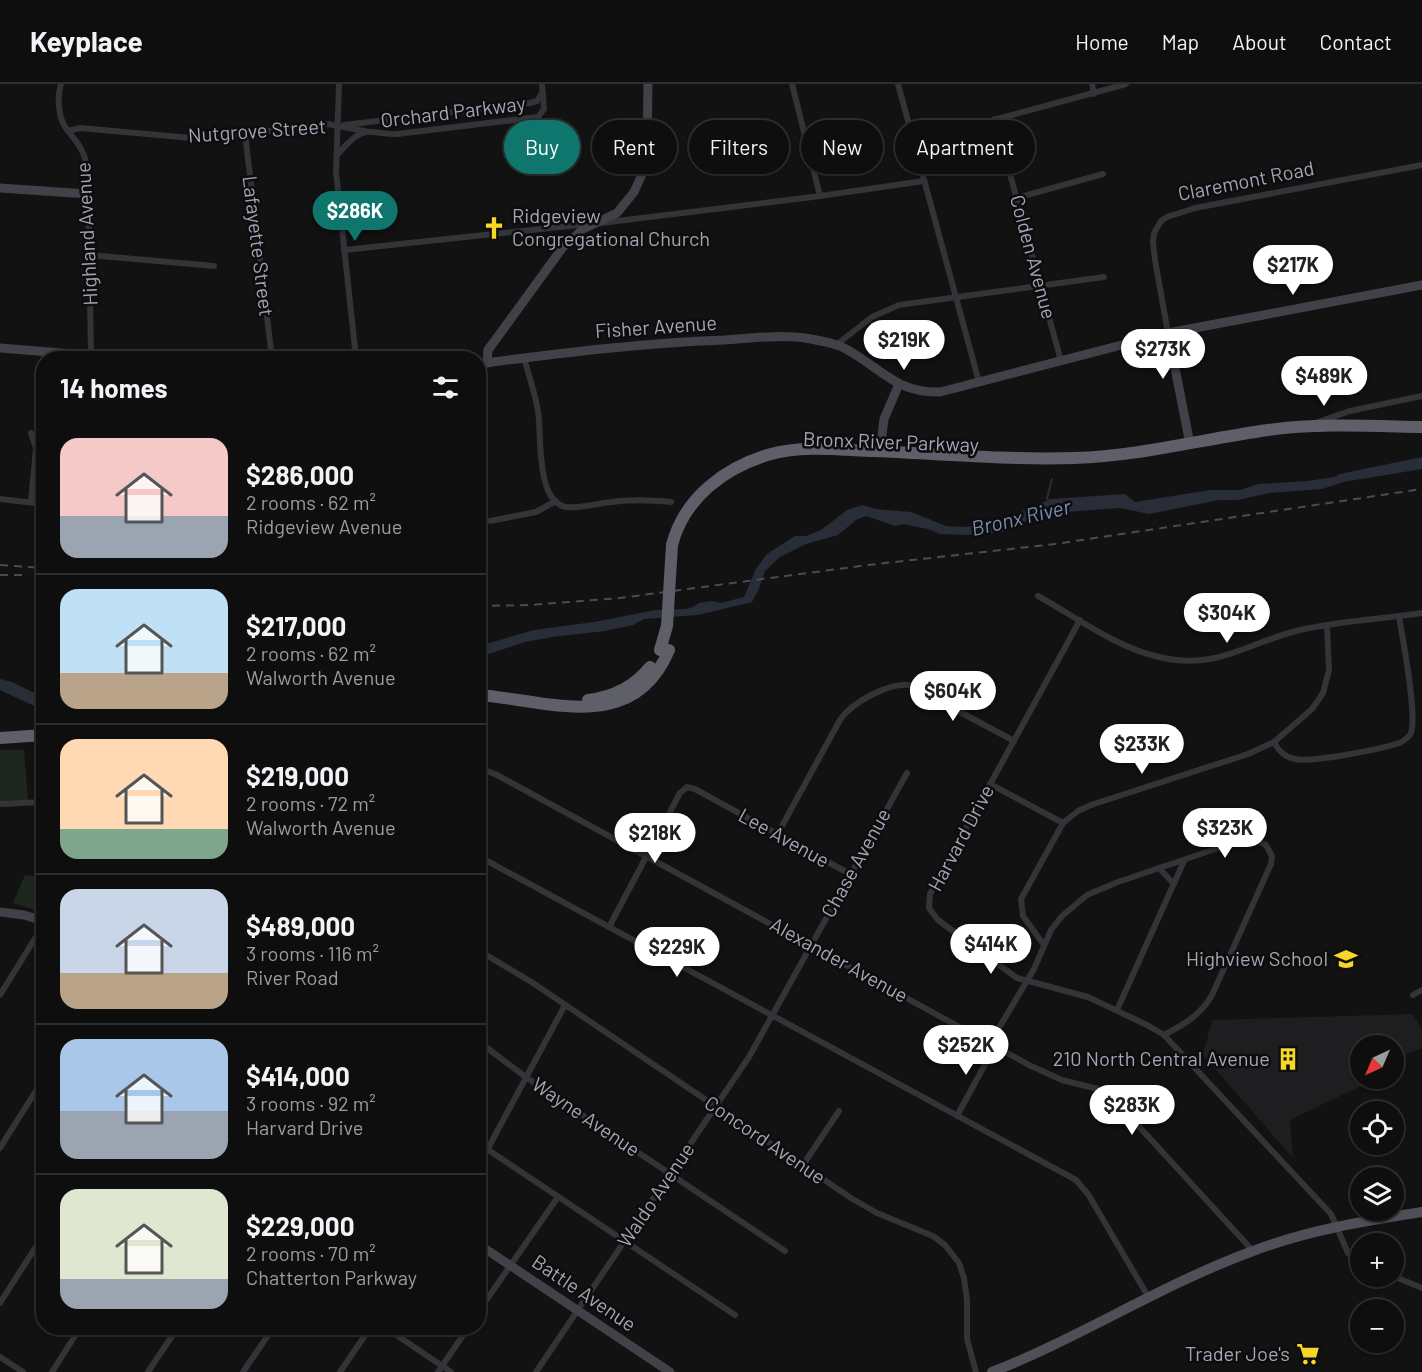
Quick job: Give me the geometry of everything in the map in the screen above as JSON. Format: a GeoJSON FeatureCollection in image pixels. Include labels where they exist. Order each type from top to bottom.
{"type":"FeatureCollection","features":[{"type":"Feature","properties":{"kind":"highway","name":"Bronx River Parkway"},"geometry":{"type":"LineString","coordinates":[[676,546],[693,516],[713,494],[744,473],[784,459],[828,457],[1060,467],[1117,464],[1257,431],[1307,427],[1422,427]]}},
{"type":"Feature","properties":{"kind":"highway","name":"Bronx River Parkway"},"geometry":{"type":"LineString","coordinates":[[486,696],[591,708],[628,697],[644,686],[657,672],[665,650],[676,546],[681,521],[695,499],[719,478],[747,463],[771,454],[802,449],[1065,459],[1292,436],[1422,434]]}},
{"type":"Feature","properties":{"kind":"highway","name":"Bronx River Parkway"},"geometry":{"type":"LineString","coordinates":[[486,688],[572,699],[602,698],[636,682],[665,650]]}},
{"type":"Feature","properties":{"kind":"highway"},"geometry":{"type":"LineString","coordinates":[[0,738],[36,736]]}},
{"type":"Feature","properties":{"kind":"highway"},"geometry":{"type":"LineString","coordinates":[[0,746],[36,744]]}},
{"type":"Feature","properties":{"kind":"main road"},"geometry":{"type":"LineString","coordinates":[[992,1372],[1066,1340],[1191,1277],[1253,1251],[1338,1226],[1422,1212]]}},
{"type":"Feature","properties":{"kind":"street","name":"Highland Avenue"},"geometry":{"type":"LineString","coordinates":[[61,84],[60,113],[64,125],[81,149],[86,160],[88,174],[91,351]]}},
{"type":"Feature","properties":{"kind":"street"},"geometry":{"type":"LineString","coordinates":[[339,84],[336,172],[355,351]]}},
{"type":"Feature","properties":{"kind":"street"},"geometry":{"type":"LineString","coordinates":[[542,84],[542,93]]}},
{"type":"Feature","properties":{"kind":"street"},"geometry":{"type":"LineString","coordinates":[[486,356],[557,254],[583,229],[611,217],[623,207],[634,192],[645,168],[647,153],[648,84]]}},
{"type":"Feature","properties":{"kind":"street"},"geometry":{"type":"LineString","coordinates":[[792,84],[819,196]]}},
{"type":"Feature","properties":{"kind":"street"},"geometry":{"type":"LineString","coordinates":[[898,84],[907,120]]}},
{"type":"Feature","properties":{"kind":"street"},"geometry":{"type":"LineString","coordinates":[[1092,84],[1094,94]]}},
{"type":"Feature","properties":{"kind":"street"},"geometry":{"type":"LineString","coordinates":[[991,120],[1126,84]]}},
{"type":"Feature","properties":{"kind":"street","name":"Orchard Parkway"},"geometry":{"type":"LineString","coordinates":[[338,126],[530,103],[537,100],[542,93]]}},
{"type":"Feature","properties":{"kind":"street","name":"Orchard Parkway"},"geometry":{"type":"LineString","coordinates":[[338,126],[384,135],[534,119],[543,112],[545,102],[542,93]]}},
{"type":"Feature","properties":{"kind":"street","name":"Colden Avenue"},"geometry":{"type":"LineString","coordinates":[[995,119],[1061,361]]}},
{"type":"Feature","properties":{"kind":"street","name":"Nutgrove Street"},"geometry":{"type":"LineString","coordinates":[[68,131],[80,128],[203,139],[328,124],[338,126]]}},
{"type":"Feature","properties":{"kind":"street","name":"Orchard Parkway"},"geometry":{"type":"LineString","coordinates":[[338,154],[360,135],[369,132]]}},
{"type":"Feature","properties":{"kind":"street","name":"Lafayette Street"},"geometry":{"type":"LineString","coordinates":[[244,134],[272,351]]}},
{"type":"Feature","properties":{"kind":"street","name":"Claremont Road"},"geometry":{"type":"LineString","coordinates":[[1191,448],[1153,242],[1157,226],[1167,216],[1195,208],[1422,165]]}},
{"type":"Feature","properties":{"kind":"street"},"geometry":{"type":"LineString","coordinates":[[922,174],[979,382]]}},
{"type":"Feature","properties":{"kind":"street"},"geometry":{"type":"LineString","coordinates":[[1016,198],[1103,174]]}},
{"type":"Feature","properties":{"kind":"street"},"geometry":{"type":"LineString","coordinates":[[344,250],[598,223],[924,181]]}},
{"type":"Feature","properties":{"kind":"street"},"geometry":{"type":"LineString","coordinates":[[0,189],[88,194]]}},
{"type":"Feature","properties":{"kind":"street"},"geometry":{"type":"LineString","coordinates":[[89,255],[214,266]]}},
{"type":"Feature","properties":{"kind":"street"},"geometry":{"type":"LineString","coordinates":[[836,345],[872,317],[906,304],[1104,277]]}},
{"type":"Feature","properties":{"kind":"street","name":"Fisher Avenue"},"geometry":{"type":"LineString","coordinates":[[486,364],[611,347],[790,337],[836,345],[899,384],[920,390],[946,391],[1168,333],[1422,285]]}},
{"type":"Feature","properties":{"kind":"street"},"geometry":{"type":"LineString","coordinates":[[0,348],[36,351]]}},
{"type":"Feature","properties":{"kind":"street"},"geometry":{"type":"LineString","coordinates":[[524,358],[537,406],[543,473],[547,489],[555,501],[567,507],[625,500],[671,502]]}},
{"type":"Feature","properties":{"kind":"street"},"geometry":{"type":"LineString","coordinates":[[880,451],[884,419],[899,384]]}},
{"type":"Feature","properties":{"kind":"street"},"geometry":{"type":"LineString","coordinates":[[1307,427],[1350,411],[1422,396]]}},
{"type":"Feature","properties":{"kind":"street"},"geometry":{"type":"LineString","coordinates":[[31,433],[36,448],[31,502]]}},
{"type":"Feature","properties":{"kind":"street"},"geometry":{"type":"LineString","coordinates":[[0,499],[36,503]]}},
{"type":"Feature","properties":{"kind":"street"},"geometry":{"type":"LineString","coordinates":[[490,521],[536,512],[555,501]]}},
{"type":"Feature","properties":{"kind":"street"},"geometry":{"type":"LineString","coordinates":[[1038,596],[1134,650],[1159,657],[1190,661],[1227,657],[1286,634],[1422,613]]}},
{"type":"Feature","properties":{"kind":"street"},"geometry":{"type":"LineString","coordinates":[[1274,742],[1287,757],[1306,761],[1397,744],[1410,734],[1413,726],[1411,696],[1399,616]]}},
{"type":"Feature","properties":{"kind":"street","name":"Harvard Drive"},"geometry":{"type":"LineString","coordinates":[[1080,620],[930,894],[928,903],[932,913],[1007,972],[1026,981],[1079,994],[1117,1010],[1164,1035],[1328,1210],[1338,1226],[1350,1255]]}},
{"type":"Feature","properties":{"kind":"street"},"geometry":{"type":"LineString","coordinates":[[1044,945],[1039,941],[1023,915],[1020,903],[1063,823],[1072,815],[1091,805],[1248,754],[1274,742],[1312,709],[1323,693],[1329,670],[1327,626]]}},
{"type":"Feature","properties":{"kind":"street"},"geometry":{"type":"LineString","coordinates":[[777,835],[844,714],[857,702],[893,687],[901,684],[913,687],[1014,741]]}},
{"type":"Feature","properties":{"kind":"street","name":"Alexander Avenue"},"geometry":{"type":"LineString","coordinates":[[486,771],[497,775],[811,944],[1052,1076],[1094,1088],[1112,1099],[1244,1238],[1253,1251]]}},
{"type":"Feature","properties":{"kind":"street","name":"Chase Avenue"},"geometry":{"type":"LineString","coordinates":[[771,1016],[907,773]]}},
{"type":"Feature","properties":{"kind":"street"},"geometry":{"type":"LineString","coordinates":[[990,784],[1063,823]]}},
{"type":"Feature","properties":{"kind":"street","name":"Lee Avenue"},"geometry":{"type":"LineString","coordinates":[[646,856],[685,787],[695,789],[850,874]]}},
{"type":"Feature","properties":{"kind":"street"},"geometry":{"type":"LineString","coordinates":[[0,804],[36,802]]}},
{"type":"Feature","properties":{"kind":"street"},"geometry":{"type":"LineString","coordinates":[[957,1116],[1055,924],[1079,901],[1108,886],[1240,840],[1259,840],[1266,845],[1272,856],[1269,869],[1207,1005],[1195,1017],[1164,1035]]}},
{"type":"Feature","properties":{"kind":"street"},"geometry":{"type":"LineString","coordinates":[[609,927],[646,856]]}},
{"type":"Feature","properties":{"kind":"street"},"geometry":{"type":"LineString","coordinates":[[486,860],[1079,1183],[1088,1194],[1149,1298]]}},
{"type":"Feature","properties":{"kind":"street"},"geometry":{"type":"LineString","coordinates":[[1117,1010],[1184,861]]}},
{"type":"Feature","properties":{"kind":"street"},"geometry":{"type":"LineString","coordinates":[[1159,868],[1174,884]]}},
{"type":"Feature","properties":{"kind":"street"},"geometry":{"type":"LineString","coordinates":[[0,912],[24,915],[36,920]]}},
{"type":"Feature","properties":{"kind":"street"},"geometry":{"type":"LineString","coordinates":[[0,995],[36,936]]}},
{"type":"Feature","properties":{"kind":"street","name":"Concord Avenue"},"geometry":{"type":"LineString","coordinates":[[486,955],[565,1005],[860,1204],[933,1236],[951,1250],[964,1278],[967,1300],[967,1339],[976,1372]]}},
{"type":"Feature","properties":{"kind":"street"},"geometry":{"type":"LineString","coordinates":[[1413,995],[1422,990]]}},
{"type":"Feature","properties":{"kind":"street"},"geometry":{"type":"LineString","coordinates":[[486,1155],[565,1005]]}},
{"type":"Feature","properties":{"kind":"street","name":"Waldo Avenue"},"geometry":{"type":"LineString","coordinates":[[536,1372],[716,1107],[749,1057],[771,1016]]}},
{"type":"Feature","properties":{"kind":"street","name":"Wayne Avenue"},"geometry":{"type":"LineString","coordinates":[[486,1047],[527,1078],[785,1251]]}},
{"type":"Feature","properties":{"kind":"street"},"geometry":{"type":"LineString","coordinates":[[0,1148],[36,1091]]}},
{"type":"Feature","properties":{"kind":"street"},"geometry":{"type":"LineString","coordinates":[[803,1165],[839,1111]]}},
{"type":"Feature","properties":{"kind":"street"},"geometry":{"type":"LineString","coordinates":[[486,1148],[735,1315]]}},
{"type":"Feature","properties":{"kind":"street"},"geometry":{"type":"LineString","coordinates":[[486,1300],[558,1197]]}},
{"type":"Feature","properties":{"kind":"street"},"geometry":{"type":"LineString","coordinates":[[0,1303],[36,1247]]}},
{"type":"Feature","properties":{"kind":"street","name":"Battle Avenue"},"geometry":{"type":"LineString","coordinates":[[486,1249],[670,1372]]}},
{"type":"Feature","properties":{"kind":"street"},"geometry":{"type":"LineString","coordinates":[[1404,1281],[1422,1288]]}},
{"type":"Feature","properties":{"kind":"street"},"geometry":{"type":"LineString","coordinates":[[52,1372],[76,1335]]}},
{"type":"Feature","properties":{"kind":"street"},"geometry":{"type":"LineString","coordinates":[[243,1372],[268,1335]]}},
{"type":"Feature","properties":{"kind":"street"},"geometry":{"type":"LineString","coordinates":[[340,1372],[365,1335]]}},
{"type":"Feature","properties":{"kind":"street"},"geometry":{"type":"LineString","coordinates":[[395,1335],[441,1369],[451,1372]]}},
{"type":"Feature","properties":{"kind":"street"},"geometry":{"type":"LineString","coordinates":[[441,1369],[463,1335]]}},
{"type":"Feature","properties":{"kind":"street"},"geometry":{"type":"LineString","coordinates":[[148,1372],[172,1336]]}},
{"type":"Feature","properties":{"kind":"street"},"geometry":{"type":"LineString","coordinates":[[0,1357],[23,1372]]}},
{"type":"Feature","properties":{"kind":"shaded area"},"geometry":{"type":"Polygon","coordinates":[[[0,750],[24,750],[28,800],[0,801],[0,750]]]}},
{"type":"Feature","properties":{"kind":"shaded area"},"geometry":{"type":"Polygon","coordinates":[[[25,875],[36,876],[36,910],[13,903],[25,875]]]}},
{"type":"Feature","properties":{"kind":"shaded area"},"geometry":{"type":"Polygon","coordinates":[[[1413,1014],[1422,1030],[1422,1048],[1404,1055],[1404,1035],[1350,1035],[1350,1089],[1355,1089],[1290,1120],[1293,1158],[1203,1055],[1212,1020],[1413,1014]]]}},
{"type":"Feature","properties":{"kind":"water","name":"Bronx River"},"geometry":{"type":"Polygon","coordinates":[[[1422,457],[1422,469],[1343,482],[1322,489],[1270,493],[1237,500],[1219,500],[1149,514],[1120,508],[1054,513],[1028,520],[1002,532],[967,535],[940,534],[903,524],[895,526],[866,516],[856,520],[838,535],[806,544],[780,557],[765,571],[752,602],[698,615],[644,619],[633,625],[605,631],[525,642],[486,655],[486,644],[534,630],[594,622],[655,610],[685,609],[699,603],[712,601],[721,603],[744,597],[756,569],[767,554],[795,536],[806,536],[821,530],[847,510],[862,505],[876,509],[911,512],[946,526],[962,527],[994,524],[1051,499],[1125,494],[1135,502],[1210,490],[1240,490],[1258,484],[1307,481],[1335,477],[1340,474],[1422,457]]]}},
{"type":"Feature","properties":{"kind":"water"},"geometry":{"type":"Polygon","coordinates":[[[0,679],[12,682],[36,694],[36,707],[0,690],[0,679]]]}},
{"type":"Feature","properties":{"kind":"waterway","name":"Bronx River"},"geometry":{"type":"LineString","coordinates":[[1050,503],[1047,498],[1052,479]]}},
{"type":"Feature","properties":{"kind":"railway"},"geometry":{"type":"LineString","coordinates":[[486,606],[620,598],[868,565],[1055,544],[1422,489]]}},
{"type":"Feature","properties":{"kind":"railway"},"geometry":{"type":"LineString","coordinates":[[0,565],[36,567]]}},
{"type":"Feature","properties":{"kind":"railway"},"geometry":{"type":"LineString","coordinates":[[0,575],[24,575]]}},
{"type":"Feature","properties":{"kind":"place","name":"Ridgeview Congregational Church"},"geometry":{"type":"Point","coordinates":[494,228]}},
{"type":"Feature","properties":{"kind":"place","name":"Highview School"},"geometry":{"type":"Point","coordinates":[1346,959]}},
{"type":"Feature","properties":{"kind":"place","name":"210 North Central Avenue"},"geometry":{"type":"Point","coordinates":[1288,1059]}},
{"type":"Feature","properties":{"kind":"place","name":"Trader Joe's"},"geometry":{"type":"Point","coordinates":[1308,1354]}}]}
